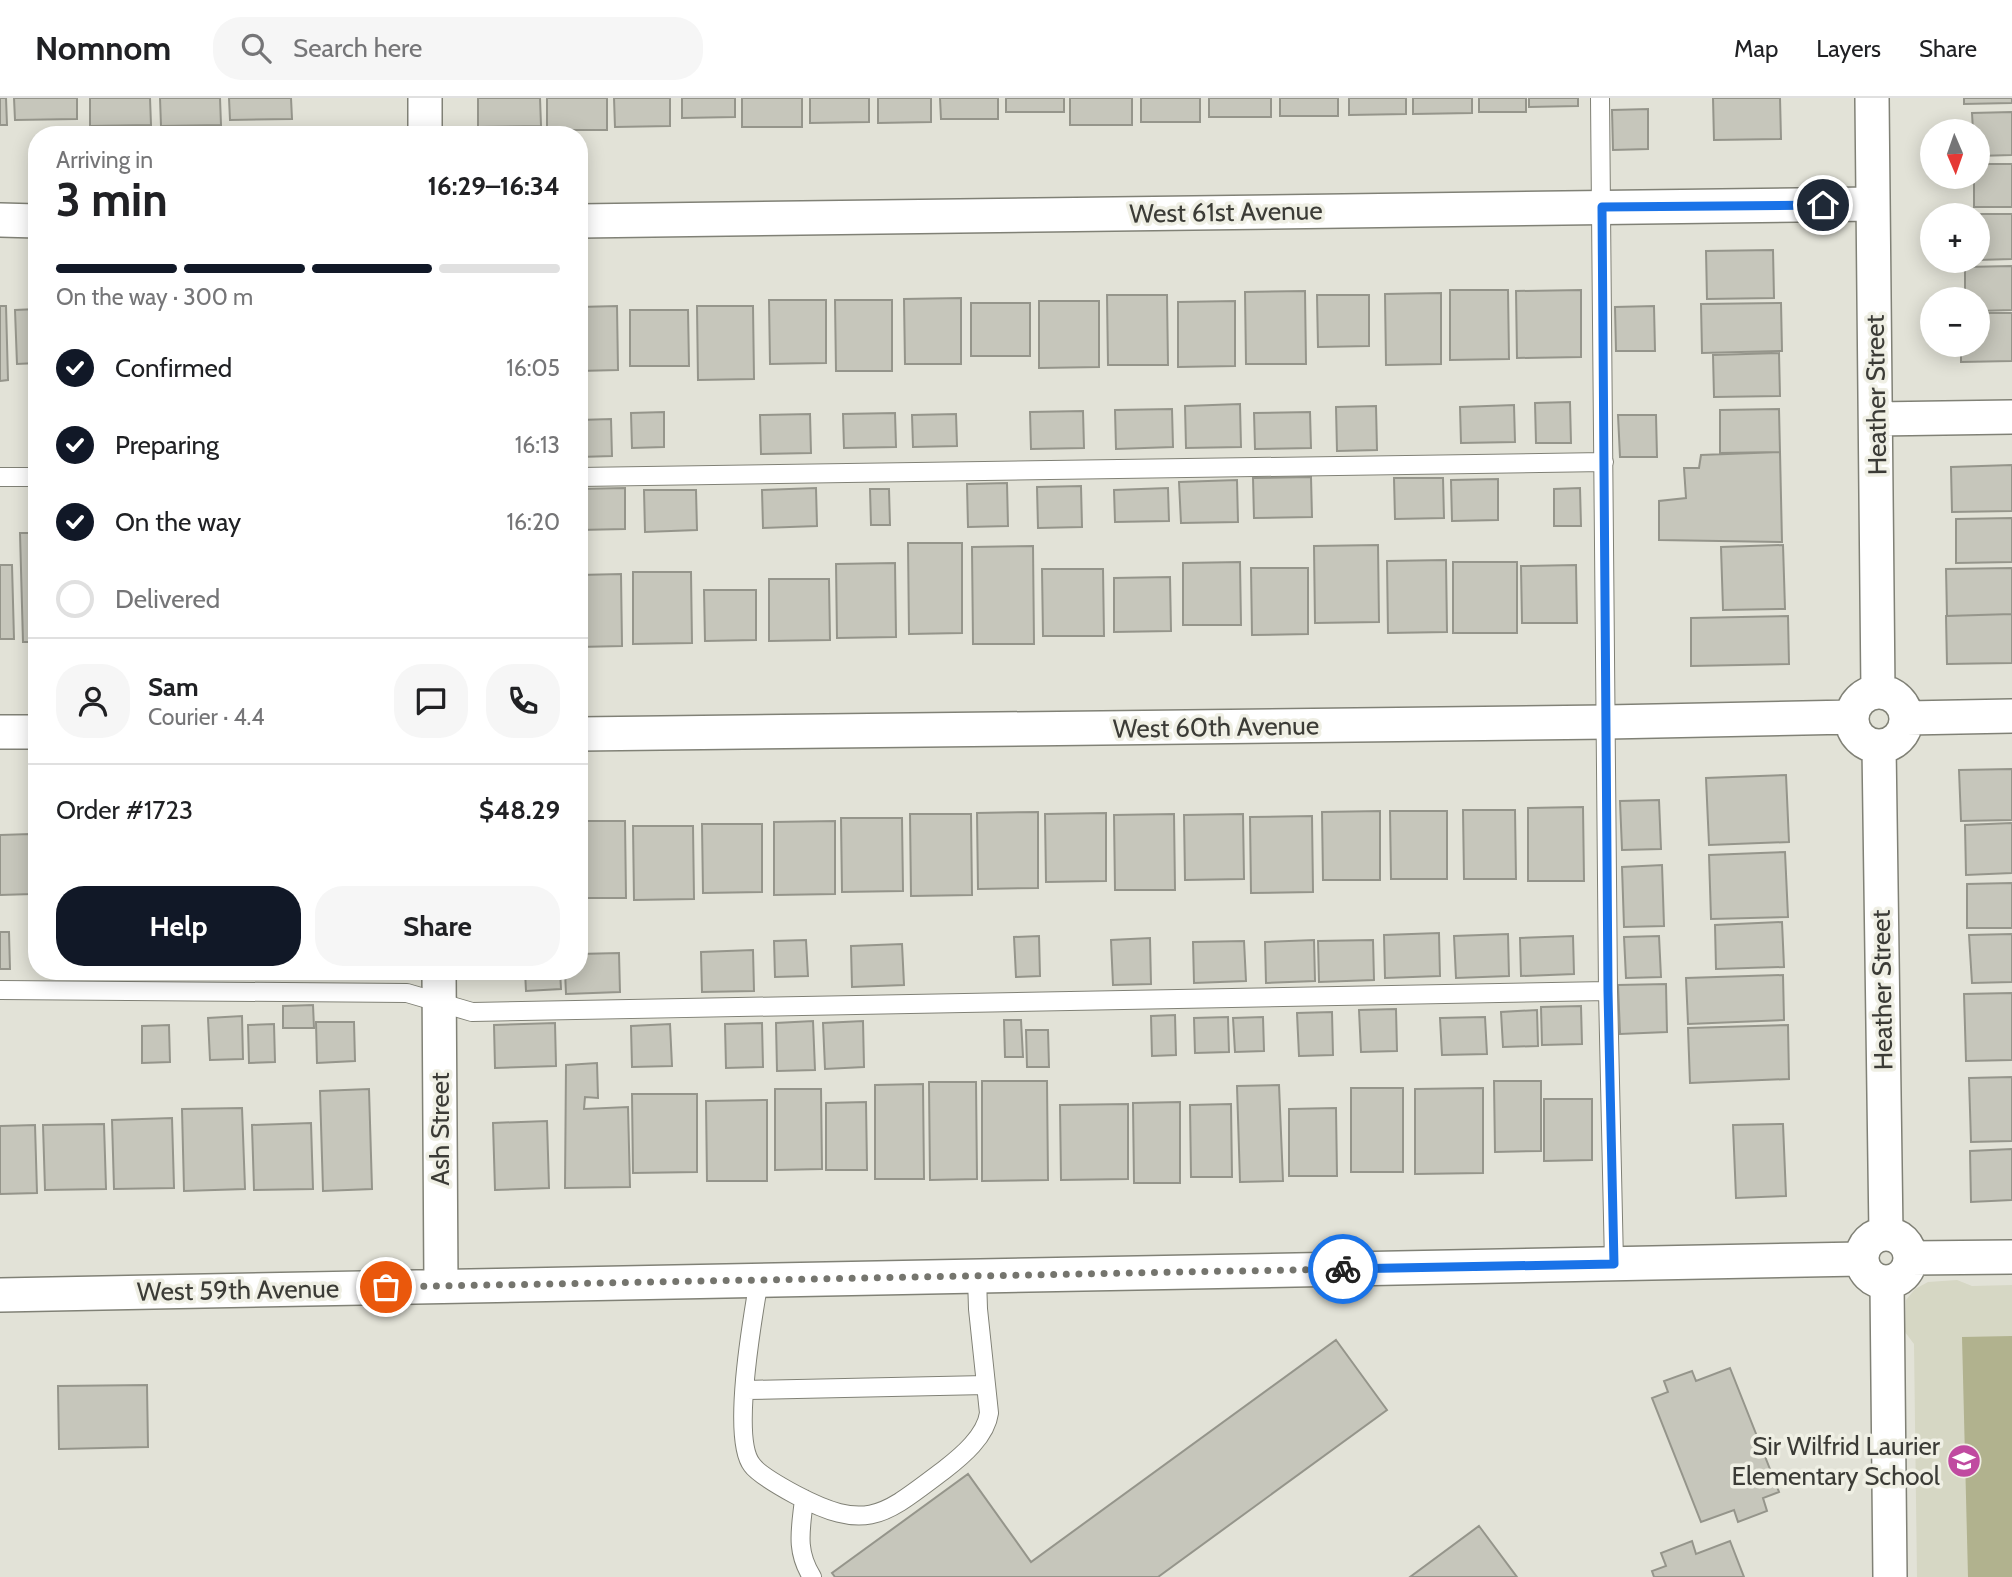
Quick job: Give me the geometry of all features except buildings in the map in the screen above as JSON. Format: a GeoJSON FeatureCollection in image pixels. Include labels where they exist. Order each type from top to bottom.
{"type":"FeatureCollection","features":[{"type":"Feature","properties":{"kind":"street"},"geometry":{"type":"LineString","coordinates":[[425,98],[425,126]]}},
{"type":"Feature","properties":{"kind":"street","name":"Heather Street"},"geometry":{"type":"LineString","coordinates":[[1872,98],[1878,692]]}},
{"type":"Feature","properties":{"kind":"street","name":"West 61st Avenue"},"geometry":{"type":"LineString","coordinates":[[588,221],[1873,204]]}},
{"type":"Feature","properties":{"kind":"street"},"geometry":{"type":"LineString","coordinates":[[0,220],[28,221]]}},
{"type":"Feature","properties":{"kind":"street"},"geometry":{"type":"LineString","coordinates":[[1876,419],[2012,416]]}},
{"type":"Feature","properties":{"kind":"street"},"geometry":{"type":"LineString","coordinates":[[1878,692],[1887,692],[1901,702],[1906,718],[1905,727],[1895,741],[1879,746],[1862,740],[1853,725],[1852,717],[1858,702],[1871,693],[1878,692]]}},
{"type":"Feature","properties":{"kind":"street"},"geometry":{"type":"LineString","coordinates":[[1906,718],[2012,716]]}},
{"type":"Feature","properties":{"kind":"street","name":"West 60th Avenue"},"geometry":{"type":"LineString","coordinates":[[588,734],[1852,717]]}},
{"type":"Feature","properties":{"kind":"street"},"geometry":{"type":"LineString","coordinates":[[0,732],[28,732]]}},
{"type":"Feature","properties":{"kind":"street","name":"Heather Street"},"geometry":{"type":"LineString","coordinates":[[1879,746],[1886,1234]]}},
{"type":"Feature","properties":{"kind":"street","name":"Ash Street"},"geometry":{"type":"LineString","coordinates":[[439,986],[441,1286]]}},
{"type":"Feature","properties":{"kind":"street"},"geometry":{"type":"LineString","coordinates":[[1886,1234],[1900,1238],[1910,1250],[1910,1258],[1907,1272],[1895,1281],[1887,1283],[1867,1274],[1861,1259],[1866,1244],[1878,1235],[1886,1234]]}},
{"type":"Feature","properties":{"kind":"street"},"geometry":{"type":"LineString","coordinates":[[1910,1258],[2012,1257]]}},
{"type":"Feature","properties":{"kind":"street","name":"West 59th Avenue"},"geometry":{"type":"LineString","coordinates":[[0,1295],[1861,1259]]}},
{"type":"Feature","properties":{"kind":"street"},"geometry":{"type":"LineString","coordinates":[[1887,1283],[1890,1577]]}},
{"type":"Feature","properties":{"kind":"lane"},"geometry":{"type":"LineString","coordinates":[[1600,98],[1608,991],[1614,1264]]}},
{"type":"Feature","properties":{"kind":"lane"},"geometry":{"type":"LineString","coordinates":[[588,477],[1604,463]]}},
{"type":"Feature","properties":{"kind":"lane"},"geometry":{"type":"LineString","coordinates":[[0,477],[28,477]]}},
{"type":"Feature","properties":{"kind":"lane"},"geometry":{"type":"LineString","coordinates":[[0,990],[407,993],[439,986],[472,1012],[1608,991]]}},
{"type":"Feature","properties":{"kind":"lane"},"geometry":{"type":"LineString","coordinates":[[759,1280],[750,1340],[743,1436],[751,1465],[786,1490],[827,1511],[855,1517],[879,1514],[912,1494],[959,1458],[987,1425],[989,1413],[977,1277]]}},
{"type":"Feature","properties":{"kind":"lane"},"geometry":{"type":"LineString","coordinates":[[746,1390],[986,1385]]}},
{"type":"Feature","properties":{"kind":"lane"},"geometry":{"type":"LineString","coordinates":[[804,1499],[799,1548],[803,1564],[811,1577]]}},
{"type":"Feature","properties":{"kind":"shaded area","name":"Sir Wilfrid Laurier Elementary School"},"geometry":{"type":"Polygon","coordinates":[[[1957,1280],[1972,1286],[2012,1285],[2012,1577],[1917,1577],[1914,1344],[1905,1332],[1906,1300],[1915,1289],[1928,1282],[1957,1280]]]}},
{"type":"Feature","properties":{"kind":"green space"},"geometry":{"type":"Polygon","coordinates":[[[2012,1336],[2012,1577],[1968,1577],[1962,1337],[2012,1336]]]}},
{"type":"Feature","properties":{"kind":"way so far"},"geometry":{"type":"LineString","coordinates":[[386,1287],[1343,1269]]}},
{"type":"Feature","properties":{"kind":"place","name":"Sir Wilfrid Laurier Elementary School"},"geometry":{"type":"Point","coordinates":[1964,1461]}},
{"type":"Feature","properties":{"kind":"route"},"geometry":{"type":"LineString","coordinates":[[1343,1269],[1614,1264],[1608,991],[1602,207],[1823,205]]}}]}
